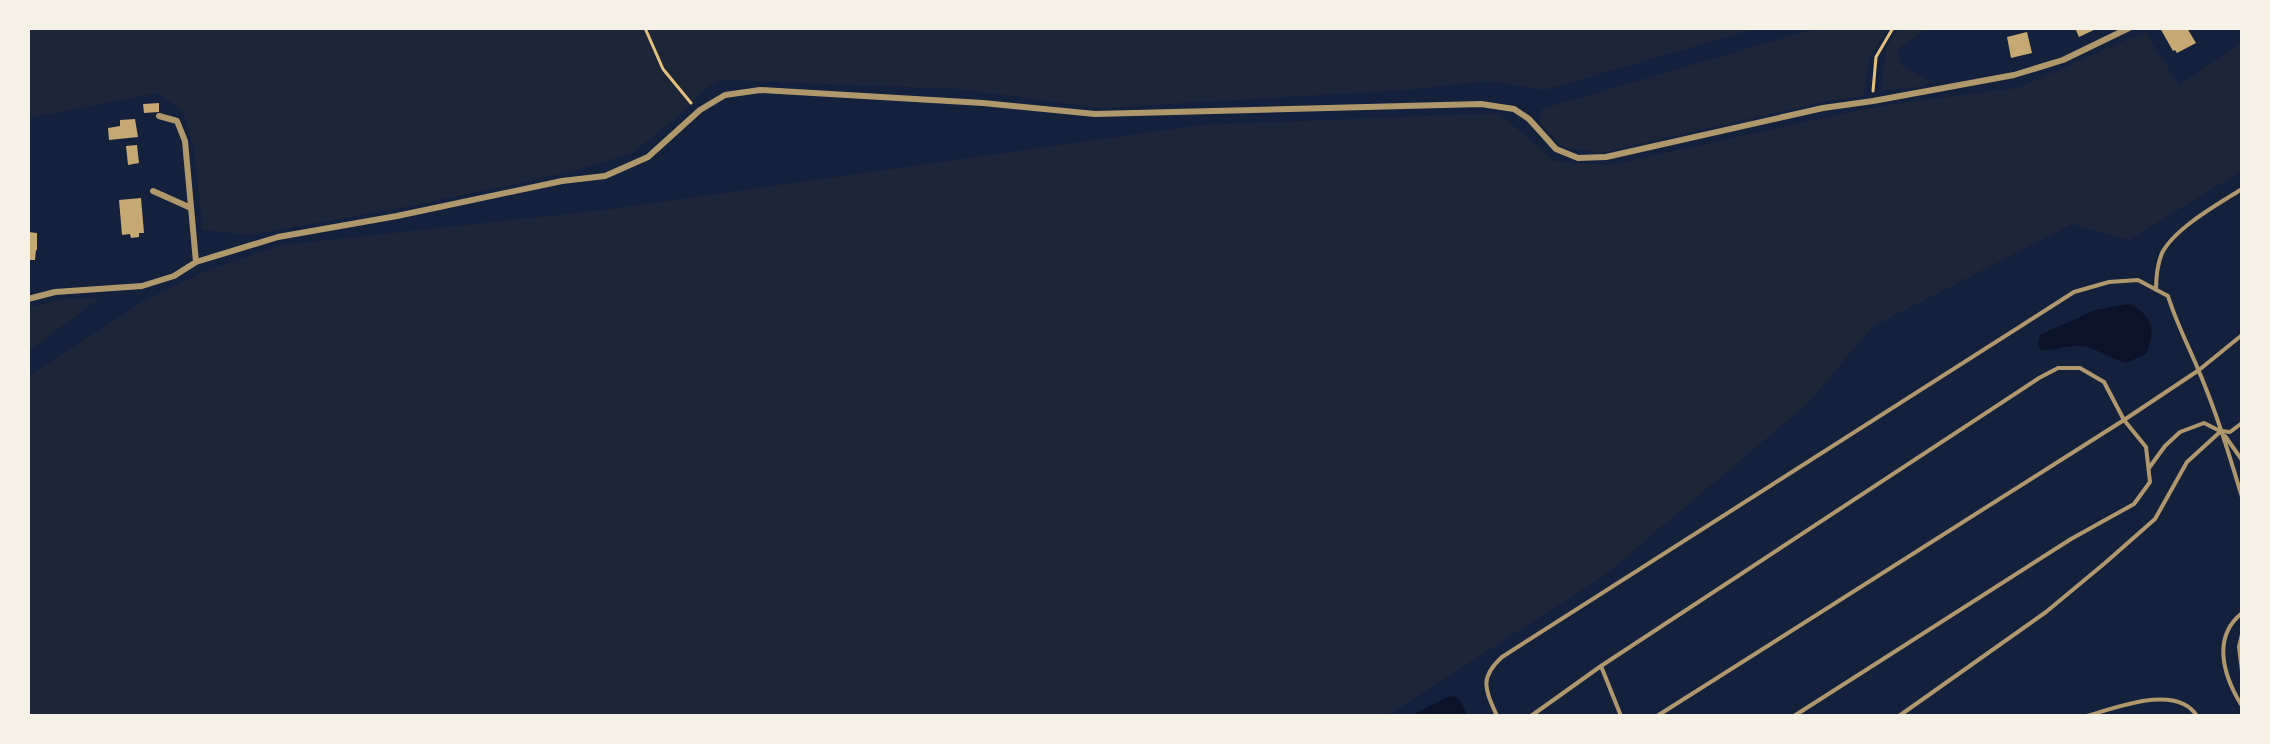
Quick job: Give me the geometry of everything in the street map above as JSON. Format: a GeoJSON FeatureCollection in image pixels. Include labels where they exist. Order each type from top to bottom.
{"type":"FeatureCollection","features":[{"type":"Feature","properties":{"kind":"street"},"geometry":{"type":"LineString","coordinates":[[28,299],[55,292],[142,286],[174,276],[196,262],[278,237],[397,216],[562,181],[605,176],[648,157],[699,110],[724,95],[760,90],[983,103],[1095,114],[1481,104],[1514,109],[1556,149],[1578,158],[1618,155],[1823,108],[2014,75],[2063,60],[2129,28]]}},
{"type":"Feature","properties":{"kind":"street"},"geometry":{"type":"LineString","coordinates":[[159,116],[177,121],[185,141],[196,262]]}},
{"type":"Feature","properties":{"kind":"street"},"geometry":{"type":"LineString","coordinates":[[153,191],[191,207]]}},
{"type":"Feature","properties":{"kind":"lane"},"geometry":{"type":"LineString","coordinates":[[2156,290],[2157,272],[2163,252],[2189,223],[2241,189]]}},
{"type":"Feature","properties":{"kind":"lane"},"geometry":{"type":"LineString","coordinates":[[1497,716],[1485,681],[1489,669],[1502,657],[2074,292],[2109,282],[2138,280],[2168,296],[2177,325],[2199,370],[2221,431],[2241,498]]}},
{"type":"Feature","properties":{"kind":"lane"},"geometry":{"type":"LineString","coordinates":[[1657,716],[2124,420],[2199,370],[2241,335]]}},
{"type":"Feature","properties":{"kind":"lane"},"geometry":{"type":"LineString","coordinates":[[1531,716],[1601,666],[2039,378],[2058,368],[2080,368],[2104,382],[2124,420],[2146,447],[2150,482],[2134,504],[2071,538],[1794,716]]}},
{"type":"Feature","properties":{"kind":"lane"},"geometry":{"type":"LineString","coordinates":[[2148,469],[2180,432],[2204,423],[2221,431],[2230,432],[2241,423]]}},
{"type":"Feature","properties":{"kind":"lane"},"geometry":{"type":"LineString","coordinates":[[2221,431],[2241,460]]}},
{"type":"Feature","properties":{"kind":"lane"},"geometry":{"type":"LineString","coordinates":[[1899,716],[2046,612],[2155,519],[2187,462],[2221,431]]}},
{"type":"Feature","properties":{"kind":"lane"},"geometry":{"type":"LineString","coordinates":[[2241,613],[2232,621],[2223,640],[2223,662],[2231,688],[2241,706]]}},
{"type":"Feature","properties":{"kind":"lane"},"geometry":{"type":"LineString","coordinates":[[2241,633],[2241,671]]}},
{"type":"Feature","properties":{"kind":"lane"},"geometry":{"type":"LineString","coordinates":[[1601,666],[1621,716]]}},
{"type":"Feature","properties":{"kind":"lane"},"geometry":{"type":"LineString","coordinates":[[2087,716],[2154,699],[2179,701],[2194,711],[2197,716]]}},
{"type":"Feature","properties":{"kind":"path"},"geometry":{"type":"LineString","coordinates":[[645,28],[663,69],[684,96],[699,110]]}},
{"type":"Feature","properties":{"kind":"path"},"geometry":{"type":"LineString","coordinates":[[1873,101],[1876,57],[1893,28]]}},
{"type":"Feature","properties":{"kind":"shaded area"},"geometry":{"type":"Polygon","coordinates":[[[28,29],[1754,29],[1545,90],[1489,81],[1406,90],[1100,108],[957,89],[722,80],[706,88],[682,113],[632,153],[570,172],[411,206],[250,235],[203,230],[194,149],[183,111],[157,93],[29,118],[28,29]]]}},
{"type":"Feature","properties":{"kind":"shaded area"},"geometry":{"type":"Polygon","coordinates":[[[1814,29],[1887,29],[1869,59],[1863,96],[1819,103],[1600,153],[1561,146],[1539,122],[1542,109],[1814,29]]]}},
{"type":"Feature","properties":{"kind":"shaded area"},"geometry":{"type":"Polygon","coordinates":[[[1898,29],[1931,29],[1921,32],[1897,50],[1902,66],[1931,82],[1920,87],[1881,90],[1886,48],[1898,29]]]}},
{"type":"Feature","properties":{"kind":"shaded area"},"geometry":{"type":"Polygon","coordinates":[[[2145,32],[2179,85],[2241,43],[2241,171],[2129,240],[2072,224],[1872,327],[1807,404],[1602,577],[1388,715],[29,715],[29,376],[145,300],[209,270],[282,245],[604,210],[1201,125],[1499,113],[1554,161],[1610,165],[1864,109],[2018,88],[2145,32]]]}},
{"type":"Feature","properties":{"kind":"shaded area"},"geometry":{"type":"Polygon","coordinates":[[[66,299],[99,299],[29,350],[29,307],[66,299]]]}},
{"type":"Feature","properties":{"kind":"shaded area"},"geometry":{"type":"Polygon","coordinates":[[[2129,304],[2143,313],[2150,324],[2151,338],[2146,354],[2126,363],[2086,347],[2041,350],[2038,345],[2040,335],[2095,310],[2129,304]]]}},
{"type":"Feature","properties":{"kind":"shaded area"},"geometry":{"type":"Polygon","coordinates":[[[1455,696],[1460,700],[1467,715],[1412,715],[1447,697],[1455,696]]]}},
{"type":"Feature","properties":{"kind":"building"},"geometry":{"type":"Polygon","coordinates":[[[2075,28],[2098,28],[2079,37],[2075,28]]]}},
{"type":"Feature","properties":{"kind":"building"},"geometry":{"type":"Polygon","coordinates":[[[2160,28],[2187,28],[2196,43],[2177,53],[2173,51],[2160,28]]]}},
{"type":"Feature","properties":{"kind":"building"},"geometry":{"type":"Polygon","coordinates":[[[2027,32],[2032,53],[2011,58],[2007,37],[2027,32]]]}},
{"type":"Feature","properties":{"kind":"building"},"geometry":{"type":"Polygon","coordinates":[[[159,103],[159,112],[144,113],[143,104],[159,103]]]}},
{"type":"Feature","properties":{"kind":"building"},"geometry":{"type":"Polygon","coordinates":[[[135,119],[138,137],[109,140],[108,128],[120,126],[120,120],[135,119]]]}},
{"type":"Feature","properties":{"kind":"building"},"geometry":{"type":"Polygon","coordinates":[[[137,145],[139,163],[128,165],[126,146],[137,145]]]}},
{"type":"Feature","properties":{"kind":"building"},"geometry":{"type":"Polygon","coordinates":[[[141,198],[144,233],[139,233],[139,237],[131,238],[130,234],[122,235],[119,200],[141,198]]]}},
{"type":"Feature","properties":{"kind":"building"},"geometry":{"type":"Polygon","coordinates":[[[28,232],[37,233],[35,260],[28,260],[28,232]]]}}]}
